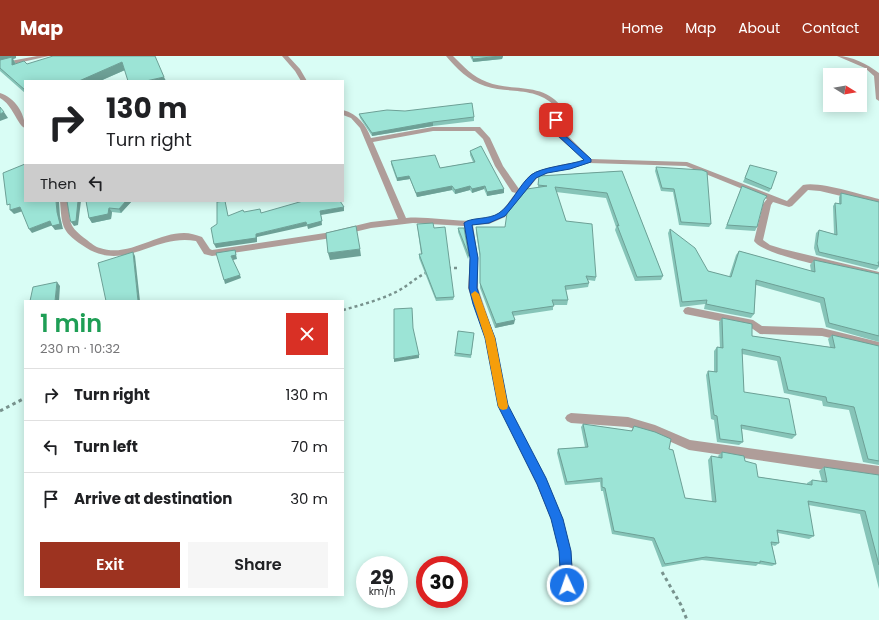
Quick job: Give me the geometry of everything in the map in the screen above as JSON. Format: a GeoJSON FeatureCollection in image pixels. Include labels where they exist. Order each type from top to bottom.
{"type":"FeatureCollection","features":[{"type":"Feature","properties":{"kind":"street"},"geometry":{"type":"LineString","coordinates":[[0,65],[46,56]]}},
{"type":"Feature","properties":{"kind":"street"},"geometry":{"type":"LineString","coordinates":[[285,56],[298,70],[303,80]]}},
{"type":"Feature","properties":{"kind":"street"},"geometry":{"type":"LineString","coordinates":[[449,56],[473,79],[487,85],[539,93],[549,97],[558,106],[554,126],[559,133],[589,161]]}},
{"type":"Feature","properties":{"kind":"street"},"geometry":{"type":"LineString","coordinates":[[840,56],[867,68],[878,76],[879,99]]}},
{"type":"Feature","properties":{"kind":"street"},"geometry":{"type":"LineString","coordinates":[[0,95],[8,99],[16,107],[24,124]]}},
{"type":"Feature","properties":{"kind":"street"},"geometry":{"type":"LineString","coordinates":[[344,112],[353,117],[363,127],[403,221]]}},
{"type":"Feature","properties":{"kind":"street"},"geometry":{"type":"LineString","coordinates":[[369,141],[433,129],[477,130],[486,138],[499,166],[515,190],[521,192]]}},
{"type":"Feature","properties":{"kind":"street"},"geometry":{"type":"LineString","coordinates":[[64,202],[65,216],[71,233],[95,251],[106,254],[131,251],[169,238],[182,236],[199,240],[207,252],[212,253],[325,236],[371,225],[403,221],[420,220],[468,223],[489,221],[502,214],[534,176],[546,171],[570,167],[589,161],[687,164],[790,204],[806,188],[820,188],[879,202]]}},
{"type":"Feature","properties":{"kind":"street"},"geometry":{"type":"LineString","coordinates":[[772,198],[767,204],[758,241],[767,247],[782,252],[879,275]]}},
{"type":"Feature","properties":{"kind":"street"},"geometry":{"type":"LineString","coordinates":[[468,223],[474,267],[473,288],[477,304],[490,338],[503,406],[542,482],[557,519],[565,551],[567,585]]}},
{"type":"Feature","properties":{"kind":"street"},"geometry":{"type":"LineString","coordinates":[[688,311],[753,324],[760,330],[822,332],[879,346]]}},
{"type":"Feature","properties":{"kind":"street"},"geometry":{"type":"LineString","coordinates":[[571,418],[628,422],[655,430],[689,445],[879,472]]}},
{"type":"Feature","properties":{"kind":"path"},"geometry":{"type":"LineString","coordinates":[[446,268],[474,267]]}},
{"type":"Feature","properties":{"kind":"path"},"geometry":{"type":"LineString","coordinates":[[344,310],[377,300],[398,291],[420,274],[433,270]]}},
{"type":"Feature","properties":{"kind":"path"},"geometry":{"type":"LineString","coordinates":[[0,411],[24,399]]}},
{"type":"Feature","properties":{"kind":"path"},"geometry":{"type":"LineString","coordinates":[[662,572],[681,605],[687,620]]}},
{"type":"Feature","properties":{"kind":"building"},"geometry":{"type":"Polygon","coordinates":[[[53,56],[155,56],[164,77],[150,80],[128,80],[122,62],[81,80],[24,80],[24,89],[0,68],[0,60],[12,57],[12,65],[24,61],[27,64],[53,56]]]}},
{"type":"Feature","properties":{"kind":"building"},"geometry":{"type":"Polygon","coordinates":[[[472,56],[500,56],[473,59],[472,56]]]}},
{"type":"Feature","properties":{"kind":"building"},"geometry":{"type":"Polygon","coordinates":[[[472,103],[474,117],[433,122],[372,133],[359,114],[387,110],[405,111],[472,103]]]}},
{"type":"Feature","properties":{"kind":"building"},"geometry":{"type":"Polygon","coordinates":[[[0,107],[4,112],[0,114],[0,107]]]}},
{"type":"Feature","properties":{"kind":"building"},"geometry":{"type":"Polygon","coordinates":[[[481,146],[504,189],[487,192],[485,186],[472,189],[470,186],[455,190],[452,186],[416,193],[409,176],[397,178],[391,161],[435,155],[440,168],[475,162],[470,151],[481,146]]]}},
{"type":"Feature","properties":{"kind":"building"},"geometry":{"type":"Polygon","coordinates":[[[24,164],[24,202],[56,202],[60,224],[52,226],[50,221],[29,229],[20,207],[10,210],[10,204],[7,205],[3,173],[24,164]]]}},
{"type":"Feature","properties":{"kind":"building"},"geometry":{"type":"Polygon","coordinates":[[[750,165],[777,172],[771,189],[745,178],[750,165]]]}},
{"type":"Feature","properties":{"kind":"building"},"geometry":{"type":"Polygon","coordinates":[[[656,167],[702,170],[707,172],[711,224],[681,222],[674,189],[662,188],[656,167]]]}},
{"type":"Feature","properties":{"kind":"building"},"geometry":{"type":"Polygon","coordinates":[[[622,171],[663,276],[637,277],[617,225],[619,226],[607,193],[555,187],[566,221],[592,224],[596,277],[586,276],[589,283],[565,286],[568,300],[552,300],[554,306],[512,312],[515,320],[496,324],[480,283],[480,254],[476,227],[505,227],[507,213],[527,189],[547,186],[538,185],[539,176],[622,171]]]}},
{"type":"Feature","properties":{"kind":"building"},"geometry":{"type":"Polygon","coordinates":[[[742,186],[767,196],[764,200],[757,227],[727,225],[742,186]]]}},
{"type":"Feature","properties":{"kind":"building"},"geometry":{"type":"Polygon","coordinates":[[[841,193],[879,202],[879,266],[819,252],[817,244],[819,230],[837,235],[835,203],[841,204],[841,193]]]}},
{"type":"Feature","properties":{"kind":"building"},"geometry":{"type":"Polygon","coordinates":[[[67,202],[78,202],[76,221],[71,222],[67,202]]]}},
{"type":"Feature","properties":{"kind":"building"},"geometry":{"type":"Polygon","coordinates":[[[86,202],[125,202],[119,209],[109,208],[108,214],[89,218],[86,202]]]}},
{"type":"Feature","properties":{"kind":"building"},"geometry":{"type":"Polygon","coordinates":[[[217,202],[225,202],[228,216],[243,210],[244,212],[260,209],[261,213],[300,202],[341,202],[344,207],[320,211],[322,221],[307,225],[306,222],[256,234],[256,238],[214,244],[211,228],[217,224],[217,202]]]}},
{"type":"Feature","properties":{"kind":"building"},"geometry":{"type":"Polygon","coordinates":[[[433,223],[434,228],[445,227],[454,297],[436,298],[419,254],[422,254],[417,224],[433,223]]]}},
{"type":"Feature","properties":{"kind":"building"},"geometry":{"type":"Polygon","coordinates":[[[356,226],[360,249],[328,253],[326,233],[356,226]]]}},
{"type":"Feature","properties":{"kind":"building"},"geometry":{"type":"Polygon","coordinates":[[[458,228],[464,228],[469,256],[458,228]]]}},
{"type":"Feature","properties":{"kind":"building"},"geometry":{"type":"Polygon","coordinates":[[[670,229],[695,248],[708,271],[731,277],[739,251],[815,272],[814,260],[879,274],[879,336],[829,323],[824,298],[756,280],[754,314],[706,304],[707,300],[682,302],[670,229]]]}},
{"type":"Feature","properties":{"kind":"building"},"geometry":{"type":"Polygon","coordinates":[[[235,250],[236,255],[231,256],[240,275],[224,280],[216,253],[235,250]]]}},
{"type":"Feature","properties":{"kind":"building"},"geometry":{"type":"Polygon","coordinates":[[[133,252],[138,300],[106,300],[98,263],[133,252]]]}},
{"type":"Feature","properties":{"kind":"building"},"geometry":{"type":"Polygon","coordinates":[[[57,282],[55,300],[30,300],[33,287],[57,282]]]}},
{"type":"Feature","properties":{"kind":"building"},"geometry":{"type":"Polygon","coordinates":[[[412,308],[413,328],[419,355],[394,359],[394,309],[412,308]]]}},
{"type":"Feature","properties":{"kind":"building"},"geometry":{"type":"Polygon","coordinates":[[[722,318],[752,324],[752,336],[835,348],[832,335],[879,346],[879,461],[868,459],[854,407],[827,402],[826,397],[788,390],[780,357],[742,349],[744,392],[789,399],[796,435],[741,425],[743,442],[720,439],[717,416],[714,415],[708,371],[717,372],[717,347],[723,348],[722,318]]]}},
{"type":"Feature","properties":{"kind":"building"},"geometry":{"type":"Polygon","coordinates":[[[458,331],[474,333],[471,355],[455,353],[458,331]]]}},
{"type":"Feature","properties":{"kind":"building"},"geometry":{"type":"Polygon","coordinates":[[[583,424],[632,431],[634,426],[655,432],[671,439],[669,449],[673,450],[685,498],[716,502],[711,456],[722,458],[722,452],[744,456],[745,461],[756,464],[758,477],[812,485],[812,480],[827,482],[824,467],[879,475],[879,565],[865,511],[808,501],[814,536],[777,530],[779,543],[771,542],[776,564],[760,561],[760,563],[706,557],[665,564],[654,538],[614,531],[605,488],[602,487],[602,478],[567,482],[558,449],[588,447],[583,424]]]}},
{"type":"Feature","properties":{"kind":"slow traffic"},"geometry":{"type":"LineString","coordinates":[[475,294],[477,304],[484,318],[490,338],[503,406]]}},
{"type":"Feature","properties":{"kind":"route"},"geometry":{"type":"LineString","coordinates":[[556,120],[554,126],[559,133],[589,161],[570,167],[546,171],[534,176],[502,214],[489,221],[468,223],[474,258],[473,288],[477,304],[484,318],[490,338],[503,406],[542,482],[557,519],[565,551],[567,585]]}}]}
